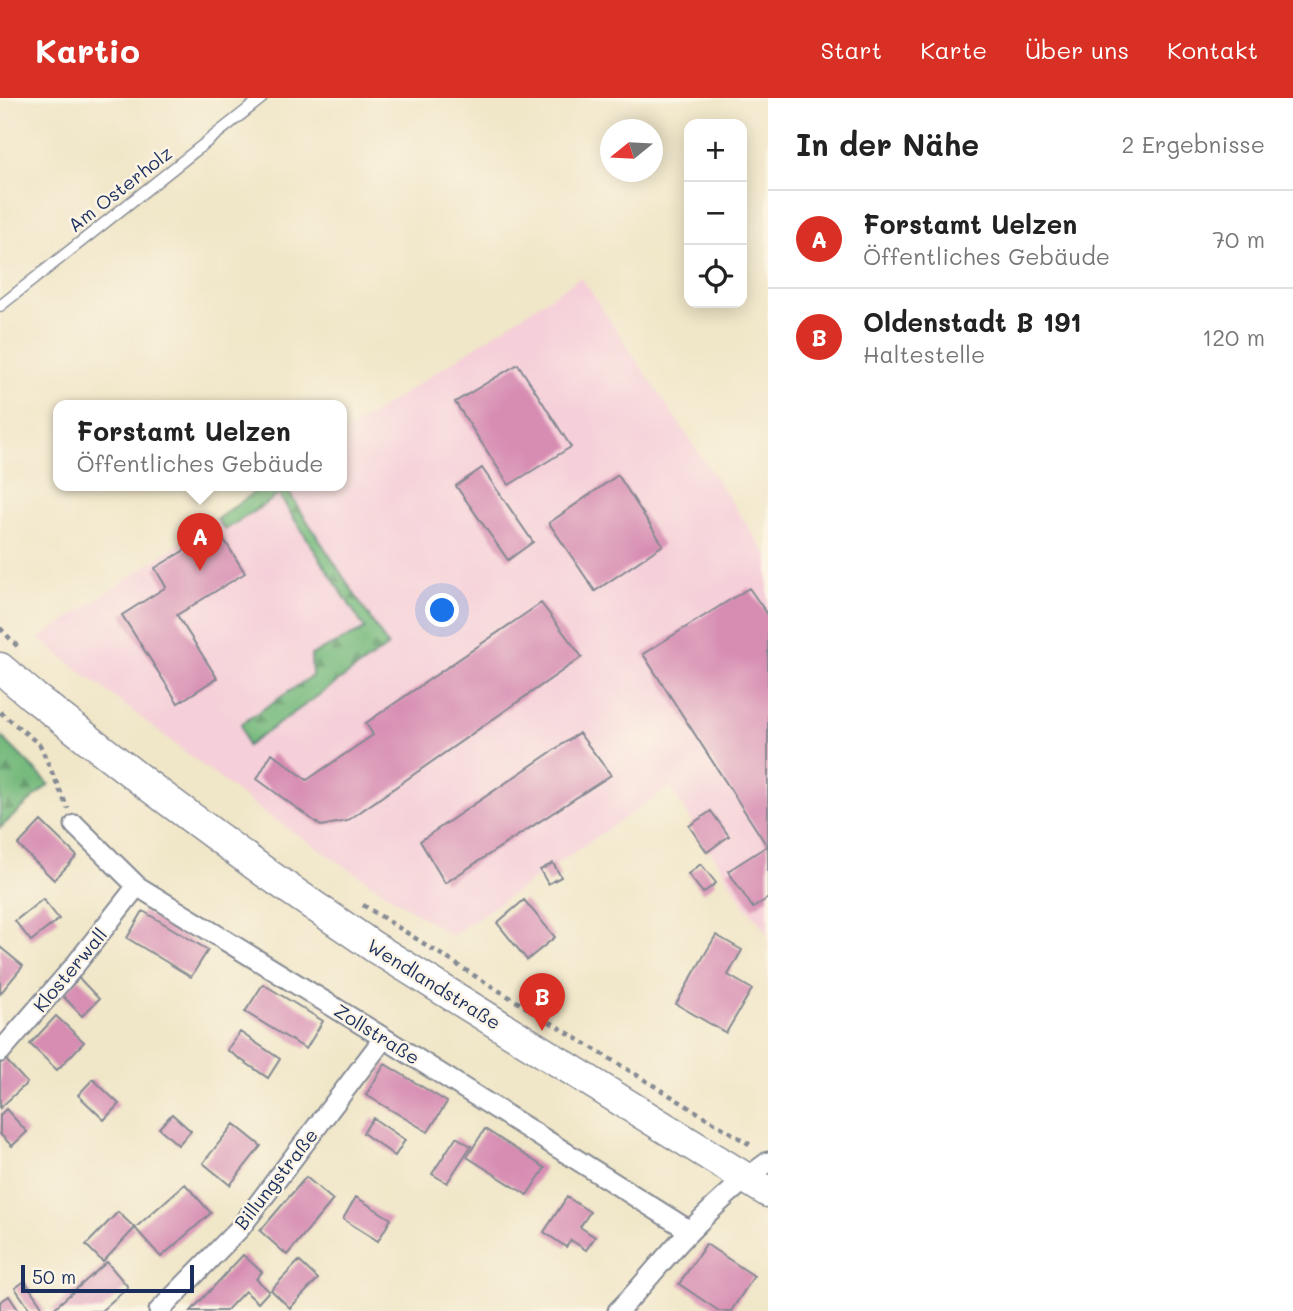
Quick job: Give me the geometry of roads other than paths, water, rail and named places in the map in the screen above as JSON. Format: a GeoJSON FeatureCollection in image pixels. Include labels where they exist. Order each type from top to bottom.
{"type":"FeatureCollection","features":[{"type":"Feature","properties":{"kind":"main road","name":"Wendlandstraße"},"geometry":{"type":"LineString","coordinates":[[0,668],[146,784],[266,873],[374,947],[760,1170]]}},
{"type":"Feature","properties":{"kind":"street","name":"Zollstraße"},"geometry":{"type":"LineString","coordinates":[[75,825],[137,886],[690,1231]]}},
{"type":"Feature","properties":{"kind":"street","name":"Klosterwall"},"geometry":{"type":"LineString","coordinates":[[0,1052],[72,969],[137,886]]}},
{"type":"Feature","properties":{"kind":"street","name":"Billungstraße"},"geometry":{"type":"LineString","coordinates":[[159,1311],[240,1228],[384,1038]]}},
{"type":"Feature","properties":{"kind":"street"},"geometry":{"type":"LineString","coordinates":[[618,1311],[690,1231],[760,1170]]}},
{"type":"Feature","properties":{"kind":"lane","name":"Am Osterholz"},"geometry":{"type":"LineString","coordinates":[[0,306],[262,98]]}},
{"type":"Feature","properties":{"kind":"place","name":"Forstamt Uelzen"},"geometry":{"type":"Point","coordinates":[200,571]}},
{"type":"Feature","properties":{"kind":"place","name":"Oldenstadt B 191"},"geometry":{"type":"Point","coordinates":[542,1031]}}]}
